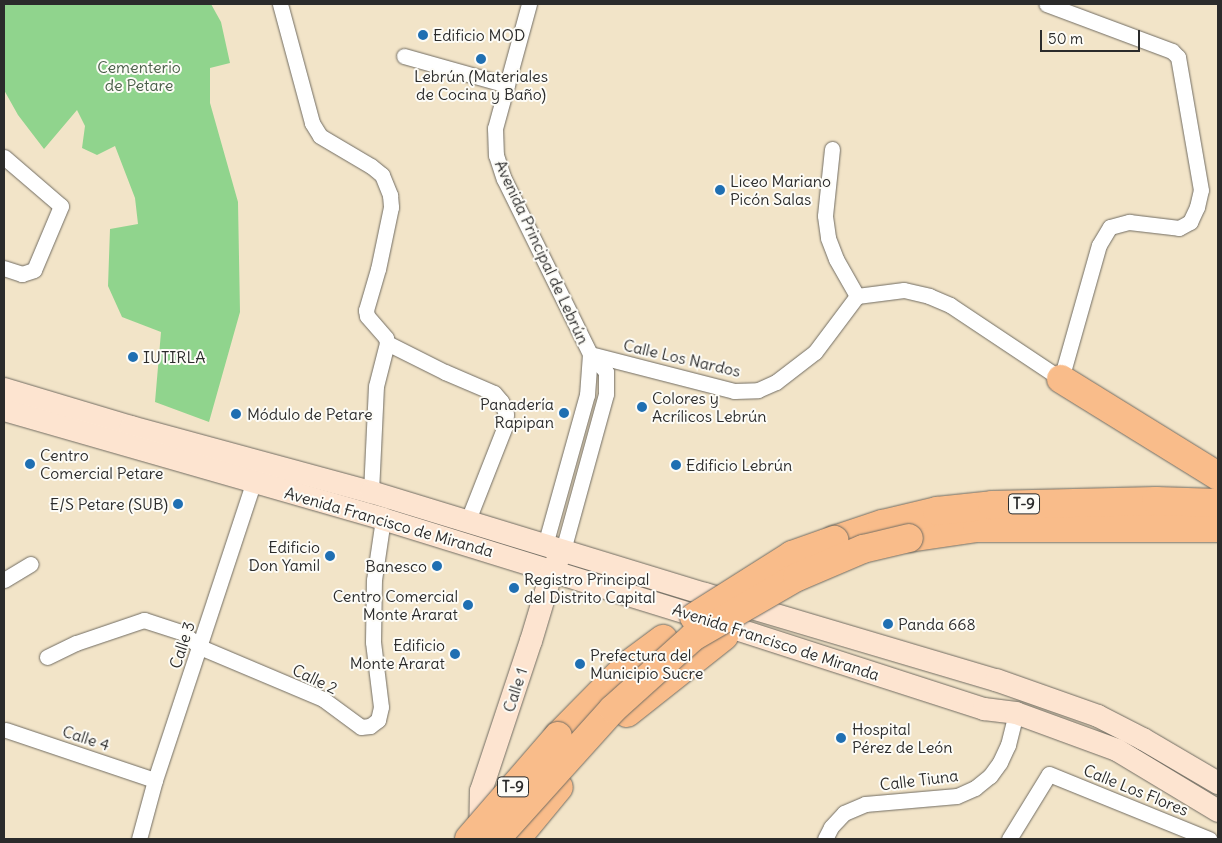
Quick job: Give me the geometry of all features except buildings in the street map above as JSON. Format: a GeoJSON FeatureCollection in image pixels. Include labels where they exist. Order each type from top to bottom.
{"type":"FeatureCollection","features":[{"type":"Feature","properties":{"kind":"highway"},"geometry":{"type":"LineString","coordinates":[[1061,379],[1218,476]]}},
{"type":"Feature","properties":{"kind":"highway","name":"T-9"},"geometry":{"type":"LineString","coordinates":[[469,839],[558,736],[628,664],[708,607],[792,555],[882,524],[938,511],[992,505],[1156,502],[1218,503]]}},
{"type":"Feature","properties":{"kind":"highway","name":"T-9"},"geometry":{"type":"LineString","coordinates":[[496,839],[613,709],[693,637],[797,577],[863,549],[1188,528],[1218,528]]}},
{"type":"Feature","properties":{"kind":"highway","name":"T-9"},"geometry":{"type":"LineString","coordinates":[[516,839],[615,722],[724,636],[756,616],[831,579],[877,562],[913,545]]}},
{"type":"Feature","properties":{"kind":"main road","name":"Avenida Francisco de Miranda"},"geometry":{"type":"LineString","coordinates":[[4,389],[257,473],[383,519],[552,570],[984,709],[1016,713],[1117,750],[1218,811]]}},
{"type":"Feature","properties":{"kind":"main road","name":"Avenida Francisco de Miranda"},"geometry":{"type":"LineString","coordinates":[[4,410],[257,473],[371,492],[996,680],[1098,716],[1143,738],[1218,783]]}},
{"type":"Feature","properties":{"kind":"main road"},"geometry":{"type":"LineString","coordinates":[[552,570],[554,547]]}},
{"type":"Feature","properties":{"kind":"main road","name":"Calle 1"},"geometry":{"type":"LineString","coordinates":[[480,839],[479,809],[481,792],[531,641],[552,570]]}},
{"type":"Feature","properties":{"kind":"street"},"geometry":{"type":"LineString","coordinates":[[280,4],[312,123],[320,136],[371,166],[382,175],[387,186],[391,207],[378,269],[366,310],[367,316],[386,338],[387,343],[376,386],[371,492]]}},
{"type":"Feature","properties":{"kind":"street","name":"Avenida Principal de Lebrún"},"geometry":{"type":"LineString","coordinates":[[530,4],[494,128],[496,155],[504,179],[590,354],[587,395],[554,547]]}},
{"type":"Feature","properties":{"kind":"street"},"geometry":{"type":"LineString","coordinates":[[832,148],[825,216],[828,238],[836,259],[857,296],[904,290],[929,296],[950,305],[1061,379],[1099,245],[1110,227],[1129,222],[1179,228],[1190,222],[1197,207],[1201,190],[1178,57],[1172,51],[1046,4]]}},
{"type":"Feature","properties":{"kind":"street"},"geometry":{"type":"LineString","coordinates":[[404,56],[507,85]]}},
{"type":"Feature","properties":{"kind":"street"},"geometry":{"type":"LineString","coordinates":[[4,157],[61,206],[34,270],[22,274],[9,269]]}},
{"type":"Feature","properties":{"kind":"street","name":"Calle Los Nardos"},"geometry":{"type":"LineString","coordinates":[[590,354],[734,391],[758,390],[776,382],[815,352],[857,296]]}},
{"type":"Feature","properties":{"kind":"street"},"geometry":{"type":"LineString","coordinates":[[387,343],[494,393],[501,401],[506,414],[505,426],[468,520]]}},
{"type":"Feature","properties":{"kind":"street","name":"Calle 3"},"geometry":{"type":"LineString","coordinates":[[139,839],[155,780],[257,473]]}},
{"type":"Feature","properties":{"kind":"street","name":"Calle 2"},"geometry":{"type":"LineString","coordinates":[[47,657],[76,643],[144,620],[171,626],[182,632],[200,647],[323,699],[361,727],[370,726],[378,720],[381,707],[373,642],[374,580],[383,519]]}},
{"type":"Feature","properties":{"kind":"street"},"geometry":{"type":"LineString","coordinates":[[4,580],[31,564]]}},
{"type":"Feature","properties":{"kind":"street","name":"Calle Tiuna"},"geometry":{"type":"LineString","coordinates":[[825,839],[831,827],[844,812],[865,804],[957,796],[975,788],[990,776],[1000,762],[1008,745],[1016,713]]}},
{"type":"Feature","properties":{"kind":"street","name":"Calle 4"},"geometry":{"type":"LineString","coordinates":[[6,730],[155,780]]}},
{"type":"Feature","properties":{"kind":"street","name":"Calle Los Flores"},"geometry":{"type":"LineString","coordinates":[[1009,839],[1020,824],[1047,775],[1050,774],[1209,839]]}},
{"type":"Feature","properties":{"kind":"green space","name":"Cementerio de Petare"},"geometry":{"type":"Polygon","coordinates":[[[4,4],[211,4],[221,22],[230,63],[210,68],[210,103],[238,202],[240,312],[209,422],[155,402],[161,332],[122,317],[108,286],[110,229],[138,224],[135,198],[115,146],[97,155],[82,148],[85,126],[77,110],[44,149],[18,115],[4,90],[4,4]]]}},
{"type":"Feature","properties":{"kind":"place","name":"Edificio MOD"},"geometry":{"type":"Point","coordinates":[423,35]}},
{"type":"Feature","properties":{"kind":"place","name":"Lebrún (Materiales de Cocina y Baño)"},"geometry":{"type":"Point","coordinates":[481,59]}},
{"type":"Feature","properties":{"kind":"place","name":"Liceo Mariano Picón Salas"},"geometry":{"type":"Point","coordinates":[720,190]}},
{"type":"Feature","properties":{"kind":"place","name":"IUTIRLA"},"geometry":{"type":"Point","coordinates":[133,357]}},
{"type":"Feature","properties":{"kind":"place","name":"Colores y Acrílicos Lebrún"},"geometry":{"type":"Point","coordinates":[642,407]}},
{"type":"Feature","properties":{"kind":"place","name":"Panadería Rapipan"},"geometry":{"type":"Point","coordinates":[564,413]}},
{"type":"Feature","properties":{"kind":"place","name":"Módulo de Petare"},"geometry":{"type":"Point","coordinates":[236,414]}},
{"type":"Feature","properties":{"kind":"place","name":"Centro Comercial Petare"},"geometry":{"type":"Point","coordinates":[30,464]}},
{"type":"Feature","properties":{"kind":"place","name":"Edificio Lebrún"},"geometry":{"type":"Point","coordinates":[676,465]}},
{"type":"Feature","properties":{"kind":"place","name":"E/S Petare (SUB)"},"geometry":{"type":"Point","coordinates":[178,504]}},
{"type":"Feature","properties":{"kind":"place","name":"Edificio Don Yamil"},"geometry":{"type":"Point","coordinates":[330,556]}},
{"type":"Feature","properties":{"kind":"place","name":"Banesco"},"geometry":{"type":"Point","coordinates":[437,566]}},
{"type":"Feature","properties":{"kind":"place","name":"Registro Principal del Distrito Capital"},"geometry":{"type":"Point","coordinates":[514,588]}},
{"type":"Feature","properties":{"kind":"place","name":"Centro Comercial Monte Ararat"},"geometry":{"type":"Point","coordinates":[468,605]}},
{"type":"Feature","properties":{"kind":"place","name":"Panda 668"},"geometry":{"type":"Point","coordinates":[888,624]}},
{"type":"Feature","properties":{"kind":"place","name":"Edificio Monte Ararat"},"geometry":{"type":"Point","coordinates":[455,654]}},
{"type":"Feature","properties":{"kind":"place","name":"Prefectura del Municipio Sucre"},"geometry":{"type":"Point","coordinates":[580,664]}},
{"type":"Feature","properties":{"kind":"place","name":"Hospital Pérez de León"},"geometry":{"type":"Point","coordinates":[841,738]}}]}
